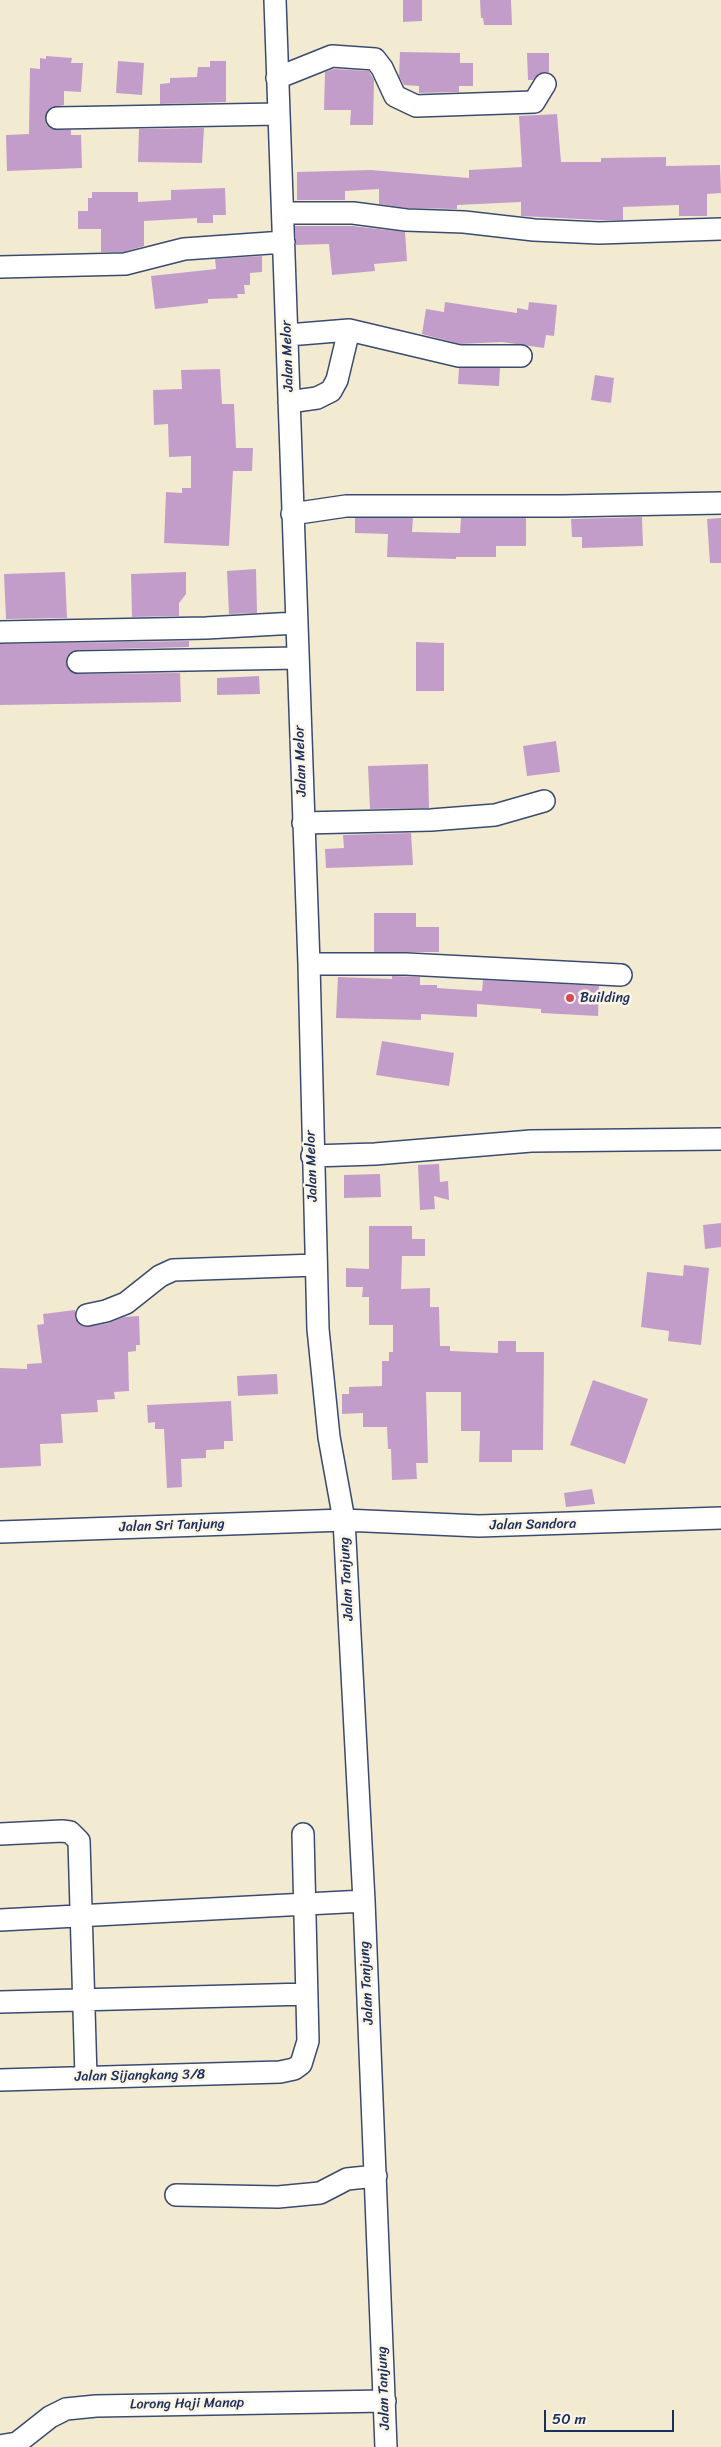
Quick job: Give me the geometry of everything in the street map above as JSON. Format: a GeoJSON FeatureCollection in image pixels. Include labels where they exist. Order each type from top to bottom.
{"type":"FeatureCollection","features":[{"type":"Feature","properties":{"kind":"street","name":"Jalan Melor"},"geometry":{"type":"LineString","coordinates":[[275,0],[288,335],[316,1265],[322,1388],[328,1438],[344,1520]]}},
{"type":"Feature","properties":{"kind":"street"},"geometry":{"type":"LineString","coordinates":[[277,78],[332,56],[375,59],[382,68],[396,96],[416,106],[534,102],[545,84]]}},
{"type":"Feature","properties":{"kind":"street"},"geometry":{"type":"LineString","coordinates":[[58,118],[278,114]]}},
{"type":"Feature","properties":{"kind":"street"},"geometry":{"type":"LineString","coordinates":[[284,213],[353,213],[406,220],[464,222],[534,230],[600,233],[721,229]]}},
{"type":"Feature","properties":{"kind":"street"},"geometry":{"type":"LineString","coordinates":[[0,267],[124,264],[184,249],[284,242]]}},
{"type":"Feature","properties":{"kind":"street"},"geometry":{"type":"LineString","coordinates":[[288,335],[349,330],[459,356],[521,356]]}},
{"type":"Feature","properties":{"kind":"street"},"geometry":{"type":"LineString","coordinates":[[289,402],[317,398],[331,391],[337,380],[349,330]]}},
{"type":"Feature","properties":{"kind":"street"},"geometry":{"type":"LineString","coordinates":[[292,514],[346,506],[562,506],[721,503]]}},
{"type":"Feature","properties":{"kind":"street"},"geometry":{"type":"LineString","coordinates":[[0,632],[206,628],[296,623]]}},
{"type":"Feature","properties":{"kind":"street"},"geometry":{"type":"LineString","coordinates":[[78,662],[297,658]]}},
{"type":"Feature","properties":{"kind":"street"},"geometry":{"type":"LineString","coordinates":[[303,823],[432,820],[495,815],[544,801]]}},
{"type":"Feature","properties":{"kind":"street"},"geometry":{"type":"LineString","coordinates":[[308,964],[406,964],[621,975]]}},
{"type":"Feature","properties":{"kind":"street"},"geometry":{"type":"LineString","coordinates":[[312,1156],[375,1154],[531,1141],[721,1139]]}},
{"type":"Feature","properties":{"kind":"street"},"geometry":{"type":"LineString","coordinates":[[87,1314],[106,1311],[126,1303],[160,1276],[173,1270],[316,1265]]}},
{"type":"Feature","properties":{"kind":"street","name":"Jalan Sandora"},"geometry":{"type":"LineString","coordinates":[[344,1520],[479,1526],[721,1518]]}},
{"type":"Feature","properties":{"kind":"street","name":"Jalan Sri Tanjung"},"geometry":{"type":"LineString","coordinates":[[0,1532],[344,1520]]}},
{"type":"Feature","properties":{"kind":"street","name":"Jalan Tanjung"},"geometry":{"type":"LineString","coordinates":[[344,1520],[359,1901],[376,2176],[386,2447]]}},
{"type":"Feature","properties":{"kind":"street"},"geometry":{"type":"LineString","coordinates":[[0,1834],[62,1831],[77,1836],[81,1852],[86,2077]]}},
{"type":"Feature","properties":{"kind":"street"},"geometry":{"type":"LineString","coordinates":[[0,2002],[308,1994],[312,1904],[303,1834]]}},
{"type":"Feature","properties":{"kind":"street"},"geometry":{"type":"LineString","coordinates":[[0,1920],[359,1901]]}},
{"type":"Feature","properties":{"kind":"street","name":"Jalan Sijangkang 3/8"},"geometry":{"type":"LineString","coordinates":[[0,2080],[280,2072],[294,2069],[302,2064],[306,2056],[308,2041],[308,1994]]}},
{"type":"Feature","properties":{"kind":"street"},"geometry":{"type":"LineString","coordinates":[[176,2195],[278,2197],[320,2193],[347,2179],[376,2176]]}},
{"type":"Feature","properties":{"kind":"street","name":"Lorong Haji Manap"},"geometry":{"type":"LineString","coordinates":[[0,2446],[17,2443],[50,2417],[66,2409],[96,2406],[385,2401]]}},
{"type":"Feature","properties":{"kind":"building"},"geometry":{"type":"Polygon","coordinates":[[[403,0],[422,0],[422,21],[403,22],[403,0]]]}},
{"type":"Feature","properties":{"kind":"building"},"geometry":{"type":"Polygon","coordinates":[[[480,0],[511,0],[512,25],[484,25],[483,18],[481,18],[480,0]]]}},
{"type":"Feature","properties":{"kind":"building"},"geometry":{"type":"Polygon","coordinates":[[[400,52],[460,53],[460,63],[473,63],[473,86],[459,86],[459,92],[419,93],[419,86],[404,85],[399,76],[400,52]]]}},
{"type":"Feature","properties":{"kind":"building"},"geometry":{"type":"Polygon","coordinates":[[[527,53],[549,53],[549,72],[539,73],[533,80],[528,80],[527,53]]]}},
{"type":"Feature","properties":{"kind":"building"},"geometry":{"type":"Polygon","coordinates":[[[46,56],[72,58],[71,63],[83,63],[81,92],[64,91],[64,105],[50,108],[45,118],[46,124],[51,129],[71,130],[71,135],[81,135],[82,168],[7,171],[6,135],[29,134],[30,68],[40,69],[40,58],[46,59],[46,56]]]}},
{"type":"Feature","properties":{"kind":"building"},"geometry":{"type":"Polygon","coordinates":[[[118,61],[144,63],[142,95],[116,93],[118,61]]]}},
{"type":"Feature","properties":{"kind":"building"},"geometry":{"type":"Polygon","coordinates":[[[210,61],[226,61],[226,102],[160,104],[160,84],[170,83],[170,78],[197,77],[198,67],[210,67],[210,61]]]}},
{"type":"Feature","properties":{"kind":"building"},"geometry":{"type":"Polygon","coordinates":[[[334,69],[369,71],[374,80],[373,125],[350,125],[351,110],[324,110],[325,72],[334,69]]]}},
{"type":"Feature","properties":{"kind":"building"},"geometry":{"type":"Polygon","coordinates":[[[557,114],[561,162],[601,162],[601,158],[666,157],[666,166],[720,165],[721,193],[707,194],[707,216],[679,216],[679,205],[623,207],[623,220],[521,216],[521,202],[457,205],[457,209],[407,208],[379,204],[379,189],[345,191],[345,200],[297,200],[297,172],[371,170],[469,178],[469,170],[522,167],[519,116],[557,114]]]}},
{"type":"Feature","properties":{"kind":"building"},"geometry":{"type":"Polygon","coordinates":[[[204,128],[202,163],[138,162],[139,129],[204,128]]]}},
{"type":"Feature","properties":{"kind":"building"},"geometry":{"type":"Polygon","coordinates":[[[225,188],[226,215],[213,215],[213,223],[197,223],[197,218],[144,221],[144,246],[123,252],[101,252],[101,229],[78,229],[78,211],[88,211],[88,198],[92,198],[92,192],[138,192],[138,202],[171,200],[171,190],[225,188]]]}},
{"type":"Feature","properties":{"kind":"building"},"geometry":{"type":"Polygon","coordinates":[[[295,226],[352,226],[405,232],[407,261],[374,264],[375,271],[332,275],[329,244],[296,245],[295,226]]]}},
{"type":"Feature","properties":{"kind":"building"},"geometry":{"type":"Polygon","coordinates":[[[262,256],[262,272],[250,273],[250,285],[244,285],[245,294],[237,294],[238,298],[208,299],[208,303],[155,309],[151,276],[216,269],[215,259],[262,256]]]}},
{"type":"Feature","properties":{"kind":"building"},"geometry":{"type":"Polygon","coordinates":[[[445,302],[517,313],[517,308],[528,310],[529,302],[557,305],[554,336],[546,335],[544,348],[502,342],[460,344],[422,334],[426,309],[444,312],[445,302]]]}},
{"type":"Feature","properties":{"kind":"building"},"geometry":{"type":"Polygon","coordinates":[[[459,368],[500,368],[499,386],[458,384],[459,368]]]}},
{"type":"Feature","properties":{"kind":"building"},"geometry":{"type":"Polygon","coordinates":[[[220,369],[222,404],[234,404],[236,448],[253,448],[252,471],[233,471],[229,546],[164,543],[166,492],[182,493],[182,488],[191,488],[191,456],[169,457],[168,424],[154,425],[153,390],[182,389],[181,370],[220,369]]]}},
{"type":"Feature","properties":{"kind":"building"},"geometry":{"type":"Polygon","coordinates":[[[595,375],[614,378],[611,403],[591,400],[595,375]]]}},
{"type":"Feature","properties":{"kind":"building"},"geometry":{"type":"Polygon","coordinates":[[[642,517],[643,546],[582,548],[582,537],[572,537],[571,519],[642,517]]]}},
{"type":"Feature","properties":{"kind":"building"},"geometry":{"type":"Polygon","coordinates":[[[355,518],[413,518],[412,532],[460,533],[461,518],[526,518],[526,546],[496,546],[496,557],[456,557],[456,559],[387,557],[388,534],[355,533],[355,518]]]}},
{"type":"Feature","properties":{"kind":"building"},"geometry":{"type":"Polygon","coordinates":[[[721,518],[721,563],[710,563],[707,519],[721,518]]]}},
{"type":"Feature","properties":{"kind":"building"},"geometry":{"type":"Polygon","coordinates":[[[256,569],[257,613],[229,614],[227,571],[256,569]]]}},
{"type":"Feature","properties":{"kind":"building"},"geometry":{"type":"Polygon","coordinates":[[[65,572],[67,618],[6,619],[4,574],[65,572]]]}},
{"type":"Feature","properties":{"kind":"building"},"geometry":{"type":"Polygon","coordinates":[[[186,572],[186,594],[179,603],[179,616],[132,617],[131,574],[186,572]]]}},
{"type":"Feature","properties":{"kind":"building"},"geometry":{"type":"Polygon","coordinates":[[[189,641],[189,647],[77,650],[67,656],[66,662],[68,669],[78,674],[180,673],[181,702],[0,705],[0,644],[189,641]]]}},
{"type":"Feature","properties":{"kind":"building"},"geometry":{"type":"Polygon","coordinates":[[[416,642],[444,643],[444,691],[416,691],[416,642]]]}},
{"type":"Feature","properties":{"kind":"building"},"geometry":{"type":"Polygon","coordinates":[[[259,676],[260,694],[217,695],[217,678],[259,676]]]}},
{"type":"Feature","properties":{"kind":"building"},"geometry":{"type":"Polygon","coordinates":[[[556,741],[560,772],[527,776],[523,746],[556,741]]]}},
{"type":"Feature","properties":{"kind":"building"},"geometry":{"type":"Polygon","coordinates":[[[428,764],[429,808],[370,809],[368,766],[428,764]]]}},
{"type":"Feature","properties":{"kind":"building"},"geometry":{"type":"Polygon","coordinates":[[[411,833],[413,865],[326,868],[325,849],[344,848],[343,835],[411,833]]]}},
{"type":"Feature","properties":{"kind":"building"},"geometry":{"type":"Polygon","coordinates":[[[374,913],[416,913],[416,927],[439,927],[439,952],[374,952],[374,913]]]}},
{"type":"Feature","properties":{"kind":"building"},"geometry":{"type":"Polygon","coordinates":[[[392,976],[420,977],[420,985],[437,985],[437,988],[482,991],[483,980],[599,986],[598,1016],[541,1013],[541,1009],[477,1004],[477,1017],[421,1014],[421,1020],[336,1018],[338,977],[392,979],[392,976]]]}},
{"type":"Feature","properties":{"kind":"building"},"geometry":{"type":"Polygon","coordinates":[[[382,1041],[454,1053],[449,1086],[376,1075],[382,1041]]]}},
{"type":"Feature","properties":{"kind":"building"},"geometry":{"type":"Polygon","coordinates":[[[439,1164],[440,1182],[448,1181],[449,1200],[434,1196],[435,1209],[420,1210],[418,1165],[439,1164]]]}},
{"type":"Feature","properties":{"kind":"building"},"geometry":{"type":"Polygon","coordinates":[[[380,1174],[381,1197],[344,1198],[344,1175],[380,1174]]]}},
{"type":"Feature","properties":{"kind":"building"},"geometry":{"type":"Polygon","coordinates":[[[721,1223],[721,1247],[705,1249],[703,1225],[721,1223]]]}},
{"type":"Feature","properties":{"kind":"building"},"geometry":{"type":"Polygon","coordinates":[[[369,1226],[412,1226],[412,1239],[425,1239],[425,1256],[402,1256],[401,1289],[430,1288],[430,1307],[439,1307],[440,1346],[450,1346],[450,1351],[498,1353],[498,1341],[516,1341],[516,1352],[544,1352],[543,1450],[512,1450],[512,1462],[479,1462],[480,1431],[461,1431],[461,1392],[426,1392],[428,1463],[416,1463],[417,1479],[392,1480],[391,1449],[388,1449],[387,1427],[363,1427],[363,1413],[342,1414],[342,1394],[349,1394],[349,1387],[382,1386],[382,1361],[389,1361],[389,1352],[393,1352],[393,1325],[369,1325],[369,1297],[362,1297],[363,1287],[346,1287],[346,1268],[369,1269],[369,1226]]]}},
{"type":"Feature","properties":{"kind":"building"},"geometry":{"type":"Polygon","coordinates":[[[684,1265],[709,1268],[701,1345],[668,1341],[669,1331],[641,1327],[647,1272],[683,1276],[684,1265]]]}},
{"type":"Feature","properties":{"kind":"building"},"geometry":{"type":"Polygon","coordinates":[[[75,1310],[75,1318],[84,1327],[109,1323],[124,1317],[139,1316],[140,1345],[136,1345],[136,1351],[128,1352],[129,1391],[114,1392],[115,1399],[97,1400],[98,1412],[61,1414],[63,1443],[40,1444],[41,1466],[0,1468],[0,1368],[27,1369],[27,1364],[42,1363],[37,1325],[44,1324],[43,1314],[75,1310]]]}},
{"type":"Feature","properties":{"kind":"building"},"geometry":{"type":"Polygon","coordinates":[[[277,1374],[278,1394],[238,1396],[237,1376],[277,1374]]]}},
{"type":"Feature","properties":{"kind":"building"},"geometry":{"type":"Polygon","coordinates":[[[593,1380],[648,1399],[625,1464],[570,1445],[593,1380]]]}},
{"type":"Feature","properties":{"kind":"building"},"geometry":{"type":"Polygon","coordinates":[[[231,1401],[233,1441],[224,1441],[224,1449],[206,1450],[206,1458],[181,1459],[182,1487],[167,1488],[164,1429],[155,1429],[155,1422],[148,1423],[147,1405],[231,1401]]]}},
{"type":"Feature","properties":{"kind":"building"},"geometry":{"type":"Polygon","coordinates":[[[592,1489],[595,1504],[566,1507],[564,1493],[592,1489]]]}},
{"type":"Feature","properties":{"kind":"place","name":"Building"},"geometry":{"type":"Point","coordinates":[570,998]}}]}
